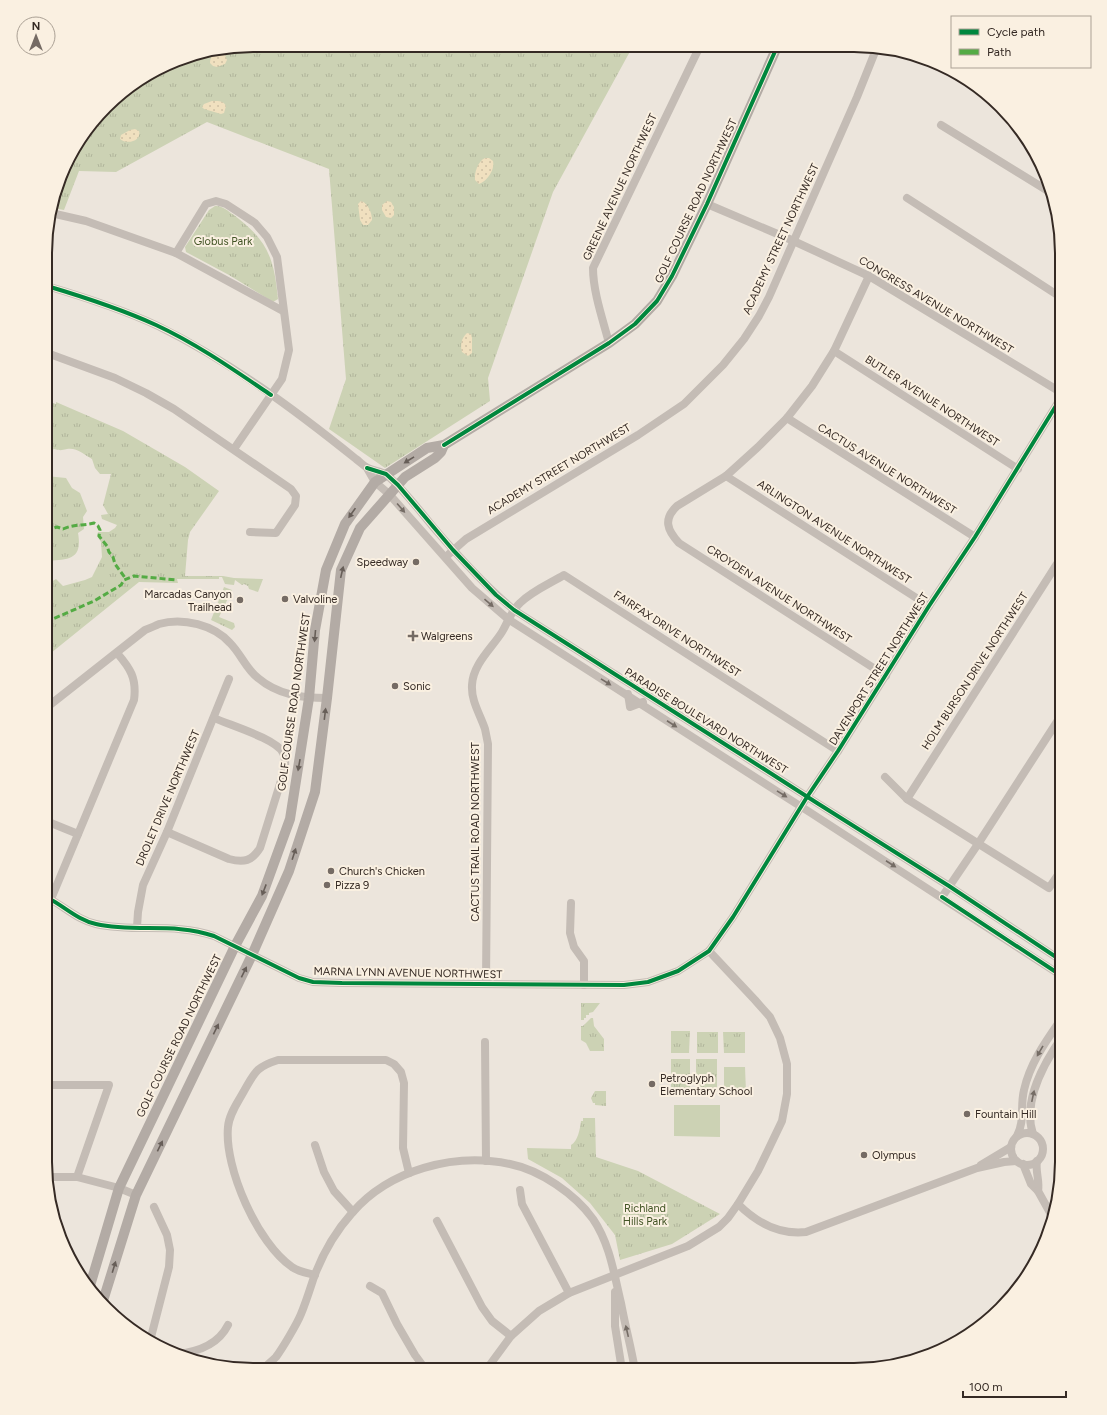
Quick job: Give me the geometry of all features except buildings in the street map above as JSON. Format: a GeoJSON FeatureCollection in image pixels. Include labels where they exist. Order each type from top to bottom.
{"type":"FeatureCollection","features":[{"type":"Feature","properties":{"kind":"main road","name":"GOLF COURSE ROAD NORTHWEST"},"geometry":{"type":"LineString","coordinates":[[91,1282],[119,1188],[235,946],[262,896],[290,819],[310,698],[315,630],[326,570],[345,524],[375,482],[386,474],[427,448],[444,445],[609,343],[635,324],[657,301],[672,276],[707,204],[774,52]]}},
{"type":"Feature","properties":{"kind":"main road","name":"GOLF COURSE ROAD NORTHWEST"},"geometry":{"type":"LineString","coordinates":[[104,1297],[136,1195],[252,955],[289,871],[315,792],[341,570],[360,528],[405,477],[435,458],[441,452],[444,445]]}},
{"type":"Feature","properties":{"kind":"street","name":"GREENE AVENUE NORTHWEST"},"geometry":{"type":"LineString","coordinates":[[609,343],[595,287],[593,268],[697,52]]}},
{"type":"Feature","properties":{"kind":"street","name":"ACADEMY STREET NORTHWEST"},"geometry":{"type":"LineString","coordinates":[[445,557],[466,539],[638,435],[690,398],[723,365],[744,339],[769,297],[857,97],[875,53]]}},
{"type":"Feature","properties":{"kind":"street"},"geometry":{"type":"LineString","coordinates":[[941,125],[1044,189]]}},
{"type":"Feature","properties":{"kind":"street"},"geometry":{"type":"LineString","coordinates":[[907,198],[1055,293]]}},
{"type":"Feature","properties":{"kind":"street"},"geometry":{"type":"LineString","coordinates":[[176,253],[206,204],[216,201],[226,204],[255,223],[267,237],[276,257],[289,350],[282,379],[234,449]]}},
{"type":"Feature","properties":{"kind":"street","name":"CONGRESS AVENUE NORTHWEST"},"geometry":{"type":"LineString","coordinates":[[707,204],[794,241],[869,276],[1055,389]]}},
{"type":"Feature","properties":{"kind":"street"},"geometry":{"type":"LineString","coordinates":[[56,214],[86,221],[176,253],[283,311]]}},
{"type":"Feature","properties":{"kind":"street"},"geometry":{"type":"LineString","coordinates":[[726,476],[787,418],[812,386],[834,351],[869,276]]}},
{"type":"Feature","properties":{"kind":"street","name":"PARADISE BOULEVARD NORTHWEST"},"geometry":{"type":"LineString","coordinates":[[52,288],[95,301],[157,326],[199,348],[243,376],[308,421],[367,468],[386,474],[398,485],[453,550],[496,595],[514,610],[949,886],[1055,956]]}},
{"type":"Feature","properties":{"kind":"street","name":"BUTLER AVENUE NORTHWEST"},"geometry":{"type":"LineString","coordinates":[[834,351],[1018,469]]}},
{"type":"Feature","properties":{"kind":"street"},"geometry":{"type":"LineString","coordinates":[[52,355],[115,378],[146,393],[174,409],[291,489],[296,496],[295,505],[276,533],[250,532]]}},
{"type":"Feature","properties":{"kind":"street","name":"DAVENPORT STREET NORTHWEST"},"geometry":{"type":"LineString","coordinates":[[709,951],[733,917],[807,797],[886,676],[929,606],[975,538],[1055,408]]}},
{"type":"Feature","properties":{"kind":"street","name":"CACTUS AVENUE NORTHWEST"},"geometry":{"type":"LineString","coordinates":[[787,418],[975,538]]}},
{"type":"Feature","properties":{"kind":"street","name":"PARADISE BOULEVARD NORTHWEST"},"geometry":{"type":"LineString","coordinates":[[367,468],[375,482],[389,494],[472,588],[508,619],[629,696],[630,707],[639,703],[942,896],[1055,971]]}},
{"type":"Feature","properties":{"kind":"street","name":"CROYDEN AVENUE NORTHWEST"},"geometry":{"type":"LineString","coordinates":[[726,476],[672,510],[668,525],[671,534],[679,542],[886,676]]}},
{"type":"Feature","properties":{"kind":"street","name":"ARLINGTON AVENUE NORTHWEST"},"geometry":{"type":"LineString","coordinates":[[726,476],[929,606]]}},
{"type":"Feature","properties":{"kind":"street","name":"HOLM BURSON DRIVE NORTHWEST"},"geometry":{"type":"LineString","coordinates":[[907,799],[1055,567]]}},
{"type":"Feature","properties":{"kind":"street","name":"FAIRFAX DRIVE NORTHWEST"},"geometry":{"type":"LineString","coordinates":[[508,619],[519,603],[564,575],[838,751]]}},
{"type":"Feature","properties":{"kind":"street","name":"CACTUS TRAIL ROAD NORTHWEST"},"geometry":{"type":"LineString","coordinates":[[486,984],[488,744],[485,729],[474,700],[472,684],[475,671],[502,632],[508,619]]}},
{"type":"Feature","properties":{"kind":"street"},"geometry":{"type":"LineString","coordinates":[[52,703],[146,630],[160,624],[178,622],[197,624],[221,635],[230,642],[246,667],[270,687],[283,693],[310,698],[327,698]]}},
{"type":"Feature","properties":{"kind":"street"},"geometry":{"type":"LineString","coordinates":[[52,889],[78,834],[134,700],[135,691],[132,673],[117,653]]}},
{"type":"Feature","properties":{"kind":"street"},"geometry":{"type":"LineString","coordinates":[[585,655],[592,673]]}},
{"type":"Feature","properties":{"kind":"street","name":"DROLET DRIVE NORTHWEST"},"geometry":{"type":"LineString","coordinates":[[137,927],[143,885],[167,832],[229,679]]}},
{"type":"Feature","properties":{"kind":"street"},"geometry":{"type":"LineString","coordinates":[[626,681],[629,696]]}},
{"type":"Feature","properties":{"kind":"street"},"geometry":{"type":"LineString","coordinates":[[639,703],[656,700]]}},
{"type":"Feature","properties":{"kind":"street"},"geometry":{"type":"LineString","coordinates":[[167,832],[229,859],[238,861],[247,860],[255,856],[260,848],[285,768],[283,752],[272,742],[214,718]]}},
{"type":"Feature","properties":{"kind":"street"},"geometry":{"type":"LineString","coordinates":[[942,896],[978,844],[1055,725]]}},
{"type":"Feature","properties":{"kind":"street"},"geometry":{"type":"LineString","coordinates":[[730,761],[739,760],[764,768]]}},
{"type":"Feature","properties":{"kind":"street"},"geometry":{"type":"LineString","coordinates":[[885,777],[907,799],[1049,888],[1055,879]]}},
{"type":"Feature","properties":{"kind":"street"},"geometry":{"type":"LineString","coordinates":[[52,823],[78,834]]}},
{"type":"Feature","properties":{"kind":"street","name":"MARNA LYNN AVENUE NORTHWEST"},"geometry":{"type":"LineString","coordinates":[[52,901],[76,916],[94,924],[113,927],[170,927],[200,931],[214,936],[300,978],[313,982],[624,985],[648,982],[678,971],[709,951]]}},
{"type":"Feature","properties":{"kind":"street"},"geometry":{"type":"LineString","coordinates":[[571,903],[570,933],[574,948],[584,962],[584,985]]}},
{"type":"Feature","properties":{"kind":"street"},"geometry":{"type":"LineString","coordinates":[[491,1363],[511,1336],[538,1311],[569,1293],[688,1246],[719,1226],[738,1204],[758,1171],[782,1120],[787,1094],[787,1064],[780,1038],[770,1017],[756,1000],[709,951]]}},
{"type":"Feature","properties":{"kind":"street"},"geometry":{"type":"LineString","coordinates":[[1049,1211],[1038,1190],[1031,1184],[1020,1163],[1012,1155],[1011,1147],[1017,1136],[1022,1120],[1022,1095],[1029,1073],[1044,1044],[1055,1028]]}},
{"type":"Feature","properties":{"kind":"street"},"geometry":{"type":"LineString","coordinates":[[484,1042],[486,1160]]}},
{"type":"Feature","properties":{"kind":"street"},"geometry":{"type":"LineString","coordinates":[[1032,1134],[1030,1115],[1036,1086],[1048,1058],[1055,1048]]}},
{"type":"Feature","properties":{"kind":"street"},"geometry":{"type":"LineString","coordinates":[[315,1275],[301,1272],[292,1267],[278,1254],[264,1236],[252,1216],[239,1189],[229,1147],[228,1126],[231,1115],[255,1071],[265,1064],[278,1060],[386,1060],[394,1064],[401,1072],[404,1083],[403,1148],[410,1173]]}},
{"type":"Feature","properties":{"kind":"street"},"geometry":{"type":"LineString","coordinates":[[52,1084],[109,1084],[77,1177]]}},
{"type":"Feature","properties":{"kind":"street"},"geometry":{"type":"LineString","coordinates":[[1017,1136],[1022,1133],[1032,1134],[1040,1140],[1042,1144],[1042,1153],[1037,1160],[1036,1170],[1039,1186],[1038,1190]]}},
{"type":"Feature","properties":{"kind":"street"},"geometry":{"type":"LineString","coordinates":[[316,1145],[324,1172],[334,1191],[353,1212]]}},
{"type":"Feature","properties":{"kind":"street"},"geometry":{"type":"LineString","coordinates":[[977,1168],[1011,1147]]}},
{"type":"Feature","properties":{"kind":"street"},"geometry":{"type":"LineString","coordinates":[[270,1363],[277,1356],[301,1316],[315,1275],[336,1231],[353,1212],[384,1186],[410,1173],[433,1166],[454,1162],[486,1160],[528,1169],[552,1182],[574,1197],[592,1219],[605,1240],[634,1363]]}},
{"type":"Feature","properties":{"kind":"street"},"geometry":{"type":"LineString","coordinates":[[738,1204],[747,1213],[774,1229],[794,1234],[806,1232],[977,1168],[1004,1162],[1028,1164],[1037,1160]]}},
{"type":"Feature","properties":{"kind":"street"},"geometry":{"type":"LineString","coordinates":[[52,1177],[77,1177],[119,1188],[136,1195]]}},
{"type":"Feature","properties":{"kind":"street"},"geometry":{"type":"LineString","coordinates":[[520,1190],[522,1204],[569,1293]]}},
{"type":"Feature","properties":{"kind":"street"},"geometry":{"type":"LineString","coordinates":[[151,1336],[168,1267],[170,1250],[167,1235],[154,1207]]}},
{"type":"Feature","properties":{"kind":"street"},"geometry":{"type":"LineString","coordinates":[[437,1221],[482,1307],[492,1321],[511,1336]]}},
{"type":"Feature","properties":{"kind":"street"},"geometry":{"type":"LineString","coordinates":[[614,1275],[614,1326],[620,1363]]}},
{"type":"Feature","properties":{"kind":"street"},"geometry":{"type":"LineString","coordinates":[[370,1286],[382,1292],[397,1324],[421,1363]]}},
{"type":"Feature","properties":{"kind":"street"},"geometry":{"type":"LineString","coordinates":[[188,1352],[198,1350],[214,1342],[223,1335],[228,1325]]}},
{"type":"Feature","properties":{"kind":"green space"},"geometry":{"type":"Polygon","coordinates":[[[239,52],[630,52],[553,192],[488,378],[490,401],[385,468],[329,429],[346,379],[329,169],[207,122],[116,172],[79,171],[64,210],[57,209],[67,176],[79,152],[93,130],[102,120],[130,93],[152,79],[176,67],[201,59],[239,52]]]}},
{"type":"Feature","properties":{"kind":"green space","name":"Globus Park"},"geometry":{"type":"Polygon","coordinates":[[[215,206],[223,207],[234,215],[255,233],[262,242],[271,261],[278,299],[273,302],[229,275],[186,252],[185,247],[209,210],[215,206]]]}},
{"type":"Feature","properties":{"kind":"green space"},"geometry":{"type":"Polygon","coordinates":[[[56,402],[123,431],[185,467],[219,491],[190,532],[185,576],[223,576],[263,579],[258,592],[249,589],[248,586],[244,584],[242,585],[235,580],[234,585],[225,584],[222,577],[219,577],[219,579],[177,579],[178,583],[139,582],[52,652],[52,581],[56,579],[63,586],[92,577],[102,557],[101,542],[97,536],[98,532],[109,532],[117,525],[102,519],[101,515],[108,514],[103,505],[111,474],[100,474],[95,468],[92,459],[77,450],[52,450],[52,403],[56,404],[56,402]]]}},
{"type":"Feature","properties":{"kind":"green space"},"geometry":{"type":"Polygon","coordinates":[[[52,477],[66,478],[72,488],[80,493],[87,511],[83,517],[84,529],[78,533],[79,542],[76,554],[67,559],[52,561],[52,477]]]}},
{"type":"Feature","properties":{"kind":"green space"},"geometry":{"type":"Polygon","coordinates":[[[224,587],[232,590],[219,617],[234,623],[235,627],[232,630],[211,620],[224,587]]]}},
{"type":"Feature","properties":{"kind":"green space"},"geometry":{"type":"Polygon","coordinates":[[[581,1003],[600,1003],[593,1012],[586,1015],[584,1020],[581,1020],[581,1003]]]}},
{"type":"Feature","properties":{"kind":"green space"},"geometry":{"type":"Polygon","coordinates":[[[591,1018],[593,1018],[594,1026],[604,1039],[604,1051],[590,1051],[586,1043],[581,1040],[581,1026],[583,1026],[591,1018]]]}},
{"type":"Feature","properties":{"kind":"green space"},"geometry":{"type":"Polygon","coordinates":[[[671,1031],[690,1031],[689,1053],[671,1053],[671,1031]]]}},
{"type":"Feature","properties":{"kind":"green space"},"geometry":{"type":"Polygon","coordinates":[[[697,1032],[718,1032],[718,1053],[697,1053],[697,1032]]]}},
{"type":"Feature","properties":{"kind":"green space"},"geometry":{"type":"Polygon","coordinates":[[[723,1032],[745,1032],[745,1053],[724,1053],[723,1032]]]}},
{"type":"Feature","properties":{"kind":"green space"},"geometry":{"type":"Polygon","coordinates":[[[671,1059],[690,1059],[690,1092],[671,1092],[671,1059]]]}},
{"type":"Feature","properties":{"kind":"green space"},"geometry":{"type":"Polygon","coordinates":[[[696,1059],[717,1059],[717,1092],[696,1092],[696,1059]]]}},
{"type":"Feature","properties":{"kind":"green space"},"geometry":{"type":"Polygon","coordinates":[[[724,1067],[745,1067],[746,1092],[724,1092],[724,1067]]]}},
{"type":"Feature","properties":{"kind":"green space"},"geometry":{"type":"Polygon","coordinates":[[[595,1091],[606,1091],[606,1106],[595,1105],[595,1103],[593,1103],[591,1098],[595,1091]]]}},
{"type":"Feature","properties":{"kind":"green space"},"geometry":{"type":"Polygon","coordinates":[[[674,1105],[720,1105],[720,1137],[674,1136],[674,1105]]]}},
{"type":"Feature","properties":{"kind":"green space","name":"Richland Hills Park"},"geometry":{"type":"Polygon","coordinates":[[[583,1118],[595,1118],[596,1157],[638,1171],[720,1214],[672,1244],[620,1260],[615,1235],[590,1203],[562,1178],[528,1159],[527,1148],[571,1149],[571,1145],[575,1141],[583,1118]]]}},
{"type":"Feature","properties":{"kind":"sand"},"geometry":{"type":"Polygon","coordinates":[[[224,54],[227,60],[225,64],[217,67],[210,63],[212,56],[224,54]]]}},
{"type":"Feature","properties":{"kind":"sand"},"geometry":{"type":"Polygon","coordinates":[[[212,101],[220,101],[225,104],[226,106],[224,113],[221,114],[202,107],[204,104],[212,101]]]}},
{"type":"Feature","properties":{"kind":"sand"},"geometry":{"type":"Polygon","coordinates":[[[135,129],[139,131],[136,140],[126,142],[120,139],[121,135],[135,129]]]}},
{"type":"Feature","properties":{"kind":"sand"},"geometry":{"type":"Polygon","coordinates":[[[485,158],[489,158],[493,161],[493,168],[487,178],[479,184],[475,180],[476,171],[478,164],[485,158]]]}},
{"type":"Feature","properties":{"kind":"sand"},"geometry":{"type":"Polygon","coordinates":[[[361,201],[368,206],[371,214],[372,220],[368,225],[363,225],[360,220],[358,204],[361,201]]]}},
{"type":"Feature","properties":{"kind":"sand"},"geometry":{"type":"Polygon","coordinates":[[[387,201],[391,202],[394,207],[394,215],[391,218],[386,217],[382,210],[382,205],[387,201]]]}},
{"type":"Feature","properties":{"kind":"sand"},"geometry":{"type":"Polygon","coordinates":[[[467,333],[471,334],[472,338],[472,353],[468,356],[462,352],[461,347],[462,340],[467,333]]]}},
{"type":"Feature","properties":{"kind":"marked path"},"geometry":{"type":"LineString","coordinates":[[52,529],[57,527],[63,529],[71,526],[94,523],[100,530],[99,536],[107,546],[115,564],[126,579]]}},
{"type":"Feature","properties":{"kind":"marked path"},"geometry":{"type":"LineString","coordinates":[[52,619],[94,601],[121,585],[124,580],[134,576],[177,580]]}},
{"type":"Feature","properties":{"kind":"cycle path"},"geometry":{"type":"LineString","coordinates":[[444,445],[609,343],[635,324],[657,301],[672,276],[707,204],[775,52]]}},
{"type":"Feature","properties":{"kind":"cycle path"},"geometry":{"type":"LineString","coordinates":[[52,287],[75,294],[129,314],[171,332],[201,349],[271,395]]}},
{"type":"Feature","properties":{"kind":"cycle path"},"geometry":{"type":"LineString","coordinates":[[52,900],[76,916],[96,924],[126,928],[184,929],[214,936],[299,978],[313,982],[624,985],[648,982],[678,971],[709,951],[733,917],[807,797],[975,537],[1055,407]]}},
{"type":"Feature","properties":{"kind":"cycle path"},"geometry":{"type":"LineString","coordinates":[[367,468],[386,474],[398,485],[453,550],[496,595],[514,610],[949,886],[1055,956]]}},
{"type":"Feature","properties":{"kind":"cycle path"},"geometry":{"type":"LineString","coordinates":[[942,897],[1055,971]]}},
{"type":"Feature","properties":{"kind":"place","name":"Speedway"},"geometry":{"type":"Point","coordinates":[416,562]}},
{"type":"Feature","properties":{"kind":"place","name":"Valvoline"},"geometry":{"type":"Point","coordinates":[285,599]}},
{"type":"Feature","properties":{"kind":"place","name":"Marcadas Canyon Trailhead"},"geometry":{"type":"Point","coordinates":[240,600]}},
{"type":"Feature","properties":{"kind":"place","name":"Walgreens"},"geometry":{"type":"Point","coordinates":[413,636]}},
{"type":"Feature","properties":{"kind":"place","name":"Sonic"},"geometry":{"type":"Point","coordinates":[395,686]}},
{"type":"Feature","properties":{"kind":"place","name":"Church's Chicken"},"geometry":{"type":"Point","coordinates":[331,871]}},
{"type":"Feature","properties":{"kind":"place","name":"Pizza 9"},"geometry":{"type":"Point","coordinates":[327,885]}},
{"type":"Feature","properties":{"kind":"place","name":"Petroglyph Elementary School"},"geometry":{"type":"Point","coordinates":[652,1084]}},
{"type":"Feature","properties":{"kind":"place","name":"Fountain Hill"},"geometry":{"type":"Point","coordinates":[967,1114]}},
{"type":"Feature","properties":{"kind":"place","name":"Olympus"},"geometry":{"type":"Point","coordinates":[864,1155]}}]}
